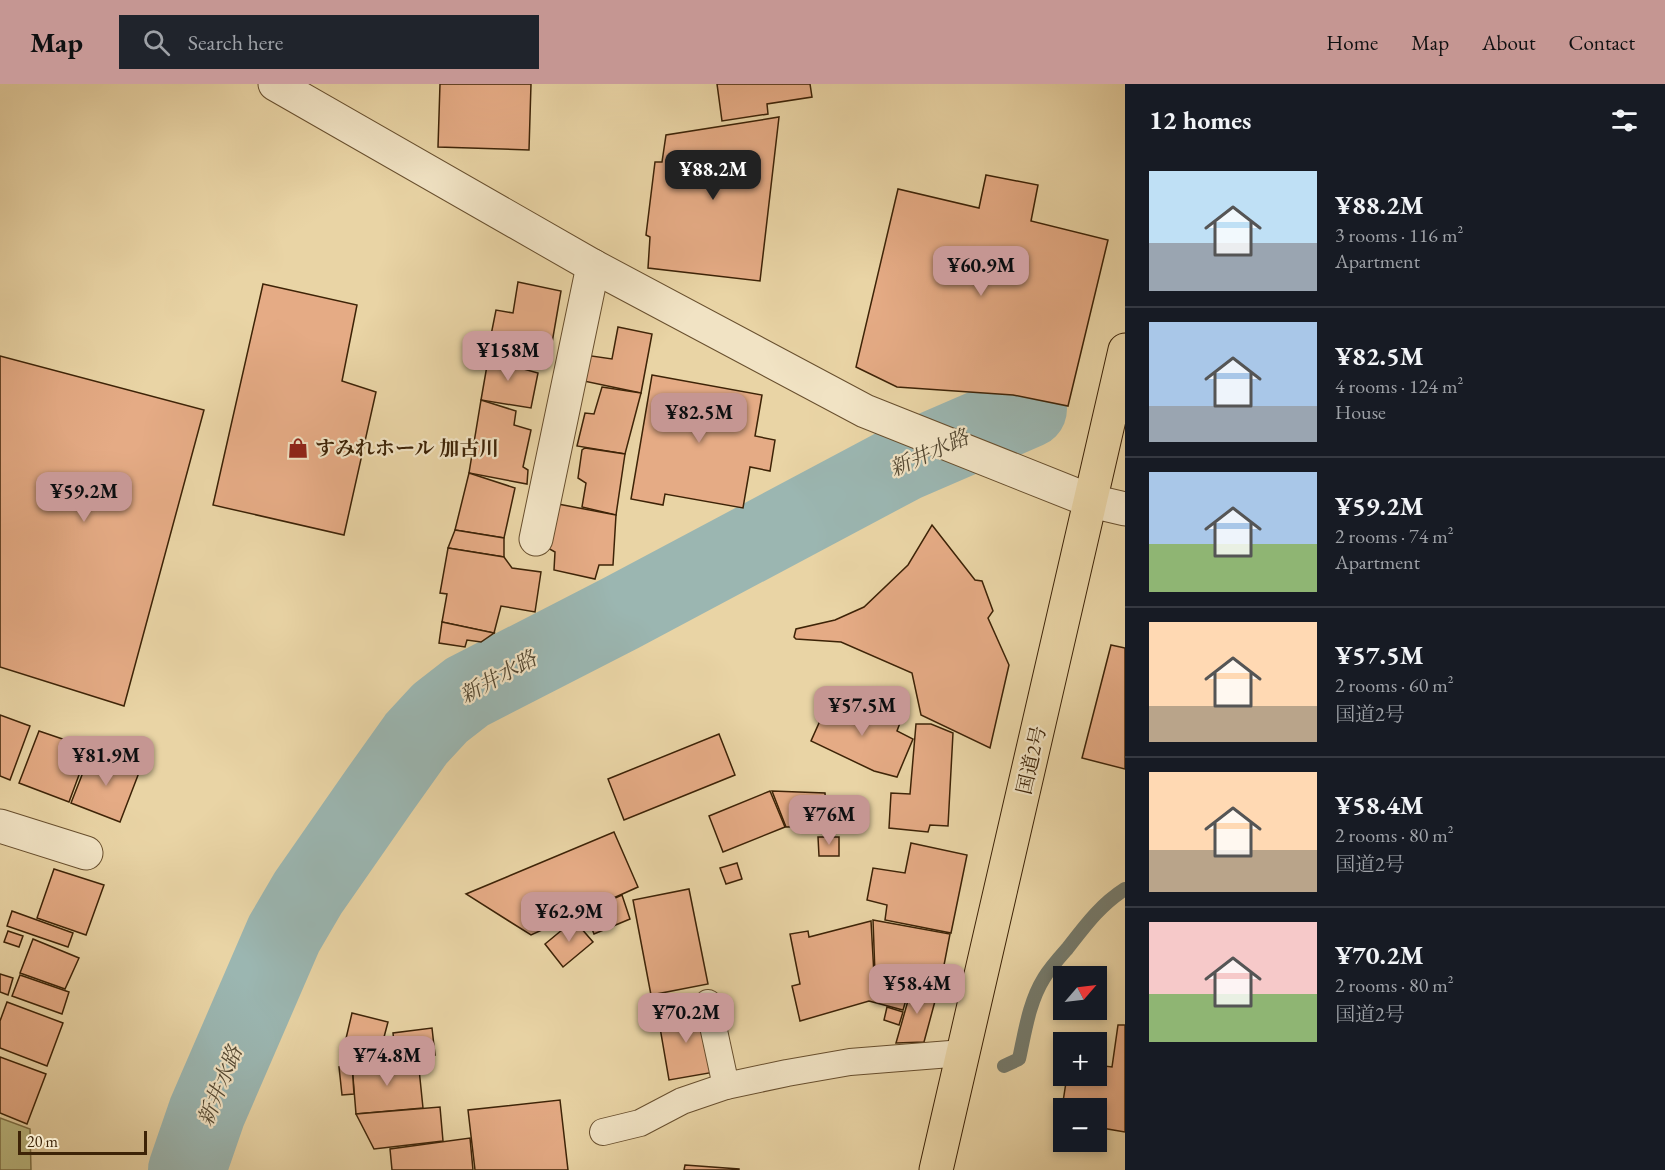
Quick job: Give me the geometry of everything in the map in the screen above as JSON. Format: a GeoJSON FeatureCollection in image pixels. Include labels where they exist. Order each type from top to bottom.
{"type":"FeatureCollection","features":[{"type":"Feature","properties":{"kind":"highway","name":"国道2号"},"geometry":{"type":"LineString","coordinates":[[936,1170],[1125,350]]}},
{"type":"Feature","properties":{"kind":"street"},"geometry":{"type":"LineString","coordinates":[[292,89],[593,266],[865,411],[1091,501],[1125,509]]}},
{"type":"Feature","properties":{"kind":"street"},"geometry":{"type":"LineString","coordinates":[[536,539],[593,266]]}},
{"type":"Feature","properties":{"kind":"street"},"geometry":{"type":"LineString","coordinates":[[2,831],[86,853]]}},
{"type":"Feature","properties":{"kind":"lane"},"geometry":{"type":"LineString","coordinates":[[708,1003],[726,1086]]}},
{"type":"Feature","properties":{"kind":"lane"},"geometry":{"type":"LineString","coordinates":[[603,1132],[640,1123],[682,1101],[726,1086],[850,1062],[963,1053]]}},
{"type":"Feature","properties":{"kind":"shaded area"},"geometry":{"type":"Polygon","coordinates":[[[0,1118],[30,1129],[31,1170],[0,1170],[0,1118]]]}},
{"type":"Feature","properties":{"kind":"building"},"geometry":{"type":"Polygon","coordinates":[[[440,84],[531,84],[529,150],[438,147],[440,84]]]}},
{"type":"Feature","properties":{"kind":"building"},"geometry":{"type":"Polygon","coordinates":[[[717,84],[810,84],[812,97],[767,104],[768,114],[722,121],[717,84]]]}},
{"type":"Feature","properties":{"kind":"building"},"geometry":{"type":"Polygon","coordinates":[[[779,117],[760,281],[648,268],[650,237],[646,235],[655,162],[662,162],[666,135],[779,117]]]}},
{"type":"Feature","properties":{"kind":"building"},"geometry":{"type":"Polygon","coordinates":[[[986,175],[1038,185],[1031,221],[1108,240],[1068,406],[1013,395],[897,387],[856,367],[898,189],[979,208],[986,175]]]}},
{"type":"Feature","properties":{"kind":"building"},"geometry":{"type":"Polygon","coordinates":[[[518,282],[561,291],[552,343],[526,339],[521,356],[488,350],[496,310],[513,313],[518,282]]]}},
{"type":"Feature","properties":{"kind":"building"},"geometry":{"type":"Polygon","coordinates":[[[263,284],[357,305],[342,381],[376,392],[344,535],[213,505],[263,284]]]}},
{"type":"Feature","properties":{"kind":"building"},"geometry":{"type":"Polygon","coordinates":[[[618,327],[652,334],[641,393],[579,380],[585,355],[612,359],[618,327]]]}},
{"type":"Feature","properties":{"kind":"building"},"geometry":{"type":"Polygon","coordinates":[[[489,354],[515,356],[516,367],[538,373],[531,408],[481,400],[489,354]]]}},
{"type":"Feature","properties":{"kind":"building"},"geometry":{"type":"Polygon","coordinates":[[[0,356],[204,410],[124,706],[0,667],[0,356]]]}},
{"type":"Feature","properties":{"kind":"building"},"geometry":{"type":"Polygon","coordinates":[[[652,375],[762,395],[755,436],[775,440],[770,471],[750,467],[743,508],[665,494],[663,505],[631,499],[652,375]]]}},
{"type":"Feature","properties":{"kind":"building"},"geometry":{"type":"Polygon","coordinates":[[[602,387],[641,393],[625,454],[577,446],[585,413],[594,414],[602,387]]]}},
{"type":"Feature","properties":{"kind":"building"},"geometry":{"type":"Polygon","coordinates":[[[481,400],[516,411],[514,425],[531,430],[523,467],[528,470],[527,484],[469,473],[481,400]]]}},
{"type":"Feature","properties":{"kind":"building"},"geometry":{"type":"Polygon","coordinates":[[[585,448],[625,454],[616,515],[582,507],[586,483],[578,478],[582,450],[585,448]]]}},
{"type":"Feature","properties":{"kind":"building"},"geometry":{"type":"Polygon","coordinates":[[[469,473],[515,488],[504,538],[455,530],[469,473]]]}},
{"type":"Feature","properties":{"kind":"building"},"geometry":{"type":"Polygon","coordinates":[[[558,504],[616,515],[613,565],[599,565],[595,579],[554,570],[555,552],[546,547],[558,504]]]}},
{"type":"Feature","properties":{"kind":"building"},"geometry":{"type":"Polygon","coordinates":[[[932,525],[975,580],[982,581],[993,611],[988,618],[1009,665],[990,748],[921,715],[912,673],[841,642],[794,637],[796,629],[835,620],[864,607],[908,565],[932,525]]]}},
{"type":"Feature","properties":{"kind":"building"},"geometry":{"type":"Polygon","coordinates":[[[455,530],[504,538],[504,557],[448,548],[455,530]]]}},
{"type":"Feature","properties":{"kind":"building"},"geometry":{"type":"Polygon","coordinates":[[[448,548],[504,557],[512,568],[541,572],[535,612],[501,606],[494,633],[442,622],[447,594],[440,593],[448,548]]]}},
{"type":"Feature","properties":{"kind":"building"},"geometry":{"type":"Polygon","coordinates":[[[442,622],[494,633],[481,642],[467,640],[465,647],[439,643],[442,622]]]}},
{"type":"Feature","properties":{"kind":"building"},"geometry":{"type":"Polygon","coordinates":[[[1111,645],[1125,648],[1125,769],[1082,758],[1111,645]]]}},
{"type":"Feature","properties":{"kind":"building"},"geometry":{"type":"Polygon","coordinates":[[[832,694],[900,723],[897,731],[913,739],[897,777],[874,771],[811,741],[832,694]]]}},
{"type":"Feature","properties":{"kind":"building"},"geometry":{"type":"Polygon","coordinates":[[[0,715],[30,726],[10,780],[0,776],[0,715]]]}},
{"type":"Feature","properties":{"kind":"building"},"geometry":{"type":"Polygon","coordinates":[[[916,724],[931,724],[953,733],[948,826],[930,825],[928,832],[889,828],[891,793],[910,794],[916,724]]]}},
{"type":"Feature","properties":{"kind":"building"},"geometry":{"type":"Polygon","coordinates":[[[39,731],[89,748],[69,802],[19,783],[39,731]]]}},
{"type":"Feature","properties":{"kind":"building"},"geometry":{"type":"Polygon","coordinates":[[[719,734],[735,775],[624,820],[608,779],[719,734]]]}},
{"type":"Feature","properties":{"kind":"building"},"geometry":{"type":"Polygon","coordinates":[[[91,752],[140,770],[120,822],[71,803],[91,752]]]}},
{"type":"Feature","properties":{"kind":"building"},"geometry":{"type":"Polygon","coordinates":[[[770,791],[785,827],[723,852],[709,816],[770,791]]]}},
{"type":"Feature","properties":{"kind":"building"},"geometry":{"type":"Polygon","coordinates":[[[772,791],[825,793],[827,826],[786,827],[772,791]]]}},
{"type":"Feature","properties":{"kind":"building"},"geometry":{"type":"Polygon","coordinates":[[[614,832],[638,887],[531,935],[466,894],[614,832]]]}},
{"type":"Feature","properties":{"kind":"building"},"geometry":{"type":"Polygon","coordinates":[[[818,837],[839,837],[839,856],[819,856],[818,837]]]}},
{"type":"Feature","properties":{"kind":"building"},"geometry":{"type":"Polygon","coordinates":[[[911,843],[967,855],[951,933],[885,920],[887,905],[867,900],[873,868],[905,873],[911,843]]]}},
{"type":"Feature","properties":{"kind":"building"},"geometry":{"type":"Polygon","coordinates":[[[737,863],[742,879],[726,884],[720,868],[737,863]]]}},
{"type":"Feature","properties":{"kind":"building"},"geometry":{"type":"Polygon","coordinates":[[[54,869],[104,885],[86,935],[37,918],[54,869]]]}},
{"type":"Feature","properties":{"kind":"building"},"geometry":{"type":"Polygon","coordinates":[[[689,889],[708,984],[651,995],[633,900],[689,889]]]}},
{"type":"Feature","properties":{"kind":"building"},"geometry":{"type":"Polygon","coordinates":[[[622,895],[630,919],[594,934],[585,911],[622,895]]]}},
{"type":"Feature","properties":{"kind":"building"},"geometry":{"type":"Polygon","coordinates":[[[12,911],[73,933],[68,947],[7,926],[12,911]]]}},
{"type":"Feature","properties":{"kind":"building"},"geometry":{"type":"Polygon","coordinates":[[[574,920],[593,942],[563,967],[545,944],[574,920]]]}},
{"type":"Feature","properties":{"kind":"building"},"geometry":{"type":"Polygon","coordinates":[[[873,920],[950,934],[940,986],[875,974],[873,920]]]}},
{"type":"Feature","properties":{"kind":"building"},"geometry":{"type":"Polygon","coordinates":[[[871,921],[874,975],[911,983],[903,1010],[869,1001],[800,1021],[792,986],[800,984],[790,934],[808,931],[809,937],[871,921]]]}},
{"type":"Feature","properties":{"kind":"building"},"geometry":{"type":"Polygon","coordinates":[[[8,931],[23,936],[19,947],[4,942],[8,931]]]}},
{"type":"Feature","properties":{"kind":"building"},"geometry":{"type":"Polygon","coordinates":[[[33,939],[79,958],[65,989],[20,973],[33,939]]]}},
{"type":"Feature","properties":{"kind":"building"},"geometry":{"type":"Polygon","coordinates":[[[0,974],[13,978],[8,995],[0,992],[0,974]]]}},
{"type":"Feature","properties":{"kind":"building"},"geometry":{"type":"Polygon","coordinates":[[[20,975],[69,992],[62,1014],[12,996],[20,975]]]}},
{"type":"Feature","properties":{"kind":"building"},"geometry":{"type":"Polygon","coordinates":[[[913,983],[938,990],[924,1042],[896,1043],[913,983]]]}},
{"type":"Feature","properties":{"kind":"building"},"geometry":{"type":"Polygon","coordinates":[[[7,1002],[63,1023],[47,1066],[0,1048],[0,1021],[7,1002]]]}},
{"type":"Feature","properties":{"kind":"building"},"geometry":{"type":"Polygon","coordinates":[[[703,1007],[715,1072],[669,1080],[658,1016],[703,1007]]]}},
{"type":"Feature","properties":{"kind":"building"},"geometry":{"type":"Polygon","coordinates":[[[887,1007],[903,1012],[899,1025],[884,1020],[887,1007]]]}},
{"type":"Feature","properties":{"kind":"building"},"geometry":{"type":"Polygon","coordinates":[[[352,1013],[388,1022],[379,1056],[344,1047],[352,1013]]]}},
{"type":"Feature","properties":{"kind":"building"},"geometry":{"type":"Polygon","coordinates":[[[1118,1025],[1125,1025],[1125,1132],[1107,1129],[1107,1098],[1064,1098],[1065,1086],[1107,1086],[1107,1066],[1112,1067],[1118,1025]]]}},
{"type":"Feature","properties":{"kind":"building"},"geometry":{"type":"Polygon","coordinates":[[[432,1028],[435,1055],[396,1060],[393,1033],[432,1028]]]}},
{"type":"Feature","properties":{"kind":"building"},"geometry":{"type":"Polygon","coordinates":[[[0,1057],[46,1074],[27,1124],[0,1113],[0,1057]]]}},
{"type":"Feature","properties":{"kind":"building"},"geometry":{"type":"Polygon","coordinates":[[[418,1059],[423,1108],[356,1114],[352,1065],[418,1059]]]}},
{"type":"Feature","properties":{"kind":"building"},"geometry":{"type":"Polygon","coordinates":[[[352,1065],[354,1094],[342,1095],[339,1067],[352,1065]]]}},
{"type":"Feature","properties":{"kind":"building"},"geometry":{"type":"Polygon","coordinates":[[[560,1100],[568,1170],[475,1170],[468,1110],[560,1100]]]}},
{"type":"Feature","properties":{"kind":"building"},"geometry":{"type":"Polygon","coordinates":[[[440,1107],[443,1141],[374,1149],[356,1114],[440,1107]]]}},
{"type":"Feature","properties":{"kind":"building"},"geometry":{"type":"Polygon","coordinates":[[[470,1138],[473,1170],[392,1170],[390,1149],[470,1138]]]}},
{"type":"Feature","properties":{"kind":"building"},"geometry":{"type":"Polygon","coordinates":[[[685,1165],[739,1169],[739,1170],[684,1170],[685,1165]]]}},
{"type":"Feature","properties":{"kind":"waterway","name":"新井水路"},"geometry":{"type":"LineString","coordinates":[[187,1170],[207,1112],[284,934],[308,893],[379,791],[416,739],[440,713],[467,692],[903,463],[1028,409]]}},
{"type":"Feature","properties":{"kind":"waterway"},"geometry":{"type":"LineString","coordinates":[[1004,1066],[1019,1059],[1031,1007],[1046,974],[1093,916],[1125,889]]}},
{"type":"Feature","properties":{"kind":"place","name":"すみれホール 加古川"},"geometry":{"type":"Point","coordinates":[298,448]}}]}
